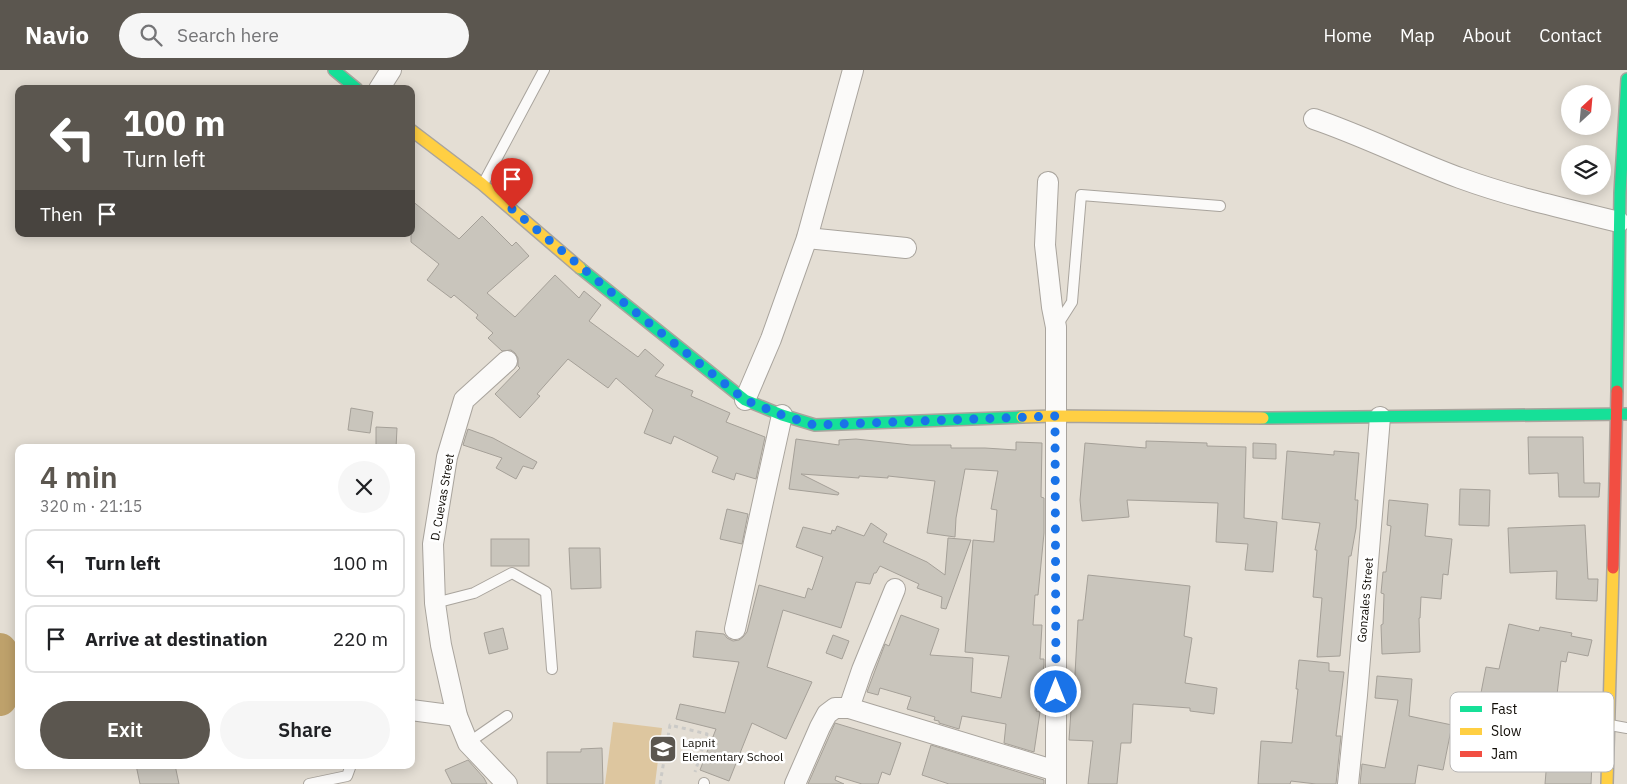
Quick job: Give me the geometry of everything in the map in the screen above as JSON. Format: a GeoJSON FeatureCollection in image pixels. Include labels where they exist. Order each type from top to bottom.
{"type":"FeatureCollection","features":[{"type":"Feature","properties":{"kind":"street"},"geometry":{"type":"LineString","coordinates":[[334,70],[352,85]]}},
{"type":"Feature","properties":{"kind":"street"},"geometry":{"type":"LineString","coordinates":[[382,85],[391,70]]}},
{"type":"Feature","properties":{"kind":"street"},"geometry":{"type":"LineString","coordinates":[[745,400],[771,339],[807,238],[853,70]]}},
{"type":"Feature","properties":{"kind":"street"},"geometry":{"type":"LineString","coordinates":[[1610,692],[1622,413],[1619,222],[1627,78]]}},
{"type":"Feature","properties":{"kind":"street"},"geometry":{"type":"LineString","coordinates":[[1314,119],[1376,142],[1460,178],[1522,198],[1619,222]]}},
{"type":"Feature","properties":{"kind":"street"},"geometry":{"type":"LineString","coordinates":[[415,133],[482,184],[598,283],[745,400],[814,425],[1055,416],[1269,418],[1622,413]]}},
{"type":"Feature","properties":{"kind":"street"},"geometry":{"type":"LineString","coordinates":[[795,784],[820,727],[827,714],[835,708],[850,708],[1056,778],[1056,327],[1045,245],[1048,182]]}},
{"type":"Feature","properties":{"kind":"street"},"geometry":{"type":"LineString","coordinates":[[807,238],[906,248]]}},
{"type":"Feature","properties":{"kind":"street","name":"D. Cuevas Street"},"geometry":{"type":"LineString","coordinates":[[507,361],[464,400],[447,457],[433,544],[435,603],[441,645],[457,716],[468,743],[507,784]]}},
{"type":"Feature","properties":{"kind":"street"},"geometry":{"type":"LineString","coordinates":[[735,629],[782,415]]}},
{"type":"Feature","properties":{"kind":"street","name":"Gonzales Street"},"geometry":{"type":"LineString","coordinates":[[1348,784],[1380,416]]}},
{"type":"Feature","properties":{"kind":"street"},"geometry":{"type":"LineString","coordinates":[[850,708],[862,670],[895,589]]}},
{"type":"Feature","properties":{"kind":"street"},"geometry":{"type":"LineString","coordinates":[[415,711],[457,716]]}},
{"type":"Feature","properties":{"kind":"lane"},"geometry":{"type":"LineString","coordinates":[[482,184],[544,70]]}},
{"type":"Feature","properties":{"kind":"lane"},"geometry":{"type":"LineString","coordinates":[[1056,327],[1072,302],[1081,195],[1220,206]]}},
{"type":"Feature","properties":{"kind":"lane"},"geometry":{"type":"LineString","coordinates":[[435,603],[474,593],[512,573],[546,592],[552,669]]}},
{"type":"Feature","properties":{"kind":"lane"},"geometry":{"type":"LineString","coordinates":[[468,743],[507,716]]}},
{"type":"Feature","properties":{"kind":"lane"},"geometry":{"type":"LineString","coordinates":[[1614,726],[1627,728]]}},
{"type":"Feature","properties":{"kind":"lane"},"geometry":{"type":"LineString","coordinates":[[309,784],[347,776],[350,769]]}},
{"type":"Feature","properties":{"kind":"path"},"geometry":{"type":"LineString","coordinates":[[660,784],[670,725],[707,734],[694,775],[704,783]]}},
{"type":"Feature","properties":{"kind":"shaded area"},"geometry":{"type":"Polygon","coordinates":[[[613,722],[662,728],[655,784],[605,784],[613,722]]]}},
{"type":"Feature","properties":{"kind":"building"},"geometry":{"type":"Polygon","coordinates":[[[415,203],[459,239],[482,216],[512,246],[516,242],[529,256],[487,293],[515,317],[555,275],[579,298],[584,291],[601,305],[589,321],[638,357],[645,349],[664,365],[655,376],[693,391],[691,396],[730,413],[726,422],[765,437],[756,479],[736,473],[734,480],[712,472],[718,457],[674,436],[671,444],[644,433],[653,410],[616,378],[608,388],[568,359],[537,394],[540,396],[520,418],[495,394],[520,368],[515,353],[511,350],[502,351],[488,338],[493,333],[476,318],[478,315],[454,295],[451,298],[427,280],[439,264],[411,242],[411,237],[415,237],[415,203]]]}},
{"type":"Feature","properties":{"kind":"building"},"geometry":{"type":"Polygon","coordinates":[[[351,408],[373,412],[370,433],[348,430],[351,408]]]}},
{"type":"Feature","properties":{"kind":"building"},"geometry":{"type":"Polygon","coordinates":[[[376,427],[397,428],[396,444],[376,444],[376,427]]]}},
{"type":"Feature","properties":{"kind":"building"},"geometry":{"type":"Polygon","coordinates":[[[468,429],[493,438],[537,462],[533,469],[523,466],[516,479],[496,468],[502,458],[463,445],[468,429]]]}},
{"type":"Feature","properties":{"kind":"building"},"geometry":{"type":"Polygon","coordinates":[[[1528,437],[1583,437],[1584,483],[1600,483],[1599,497],[1559,497],[1558,473],[1529,474],[1528,437]]]}},
{"type":"Feature","properties":{"kind":"building"},"geometry":{"type":"Polygon","coordinates":[[[796,439],[839,445],[839,440],[856,439],[911,445],[951,445],[951,448],[1016,450],[1016,442],[1042,443],[1041,497],[1044,498],[1044,533],[1038,595],[1035,595],[1033,625],[1042,625],[1040,659],[1044,659],[1044,665],[1036,711],[1040,712],[1034,752],[1004,743],[1006,724],[962,716],[959,729],[939,723],[939,721],[934,720],[935,717],[907,709],[911,697],[880,688],[878,695],[867,692],[885,644],[889,646],[901,615],[939,629],[930,655],[973,658],[971,692],[1001,698],[1009,656],[965,652],[973,540],[994,542],[997,510],[991,509],[998,471],[965,469],[956,518],[955,537],[927,533],[935,481],[888,476],[888,478],[859,476],[859,478],[801,474],[839,493],[838,495],[789,489],[796,439]]]}},
{"type":"Feature","properties":{"kind":"building"},"geometry":{"type":"Polygon","coordinates":[[[1146,441],[1207,443],[1207,446],[1246,447],[1244,518],[1277,522],[1273,572],[1245,570],[1248,544],[1216,542],[1218,503],[1127,500],[1129,517],[1082,521],[1080,500],[1085,443],[1146,448],[1146,441]]]}},
{"type":"Feature","properties":{"kind":"building"},"geometry":{"type":"Polygon","coordinates":[[[1253,443],[1276,444],[1276,459],[1253,458],[1253,443]]]}},
{"type":"Feature","properties":{"kind":"building"},"geometry":{"type":"Polygon","coordinates":[[[1287,451],[1334,455],[1334,451],[1359,453],[1355,500],[1358,500],[1356,528],[1351,556],[1349,556],[1340,656],[1317,657],[1322,598],[1313,597],[1317,550],[1315,550],[1320,523],[1282,519],[1287,451]]]}},
{"type":"Feature","properties":{"kind":"building"},"geometry":{"type":"Polygon","coordinates":[[[1460,489],[1490,490],[1489,526],[1459,525],[1460,489]]]}},
{"type":"Feature","properties":{"kind":"building"},"geometry":{"type":"Polygon","coordinates":[[[1389,500],[1428,504],[1425,536],[1452,539],[1448,575],[1443,574],[1441,599],[1421,597],[1419,618],[1420,652],[1382,654],[1381,625],[1383,624],[1384,594],[1381,593],[1383,572],[1386,572],[1391,526],[1387,525],[1389,500]]]}},
{"type":"Feature","properties":{"kind":"building"},"geometry":{"type":"Polygon","coordinates":[[[727,509],[748,514],[742,544],[720,539],[727,509]]]}},
{"type":"Feature","properties":{"kind":"building"},"geometry":{"type":"Polygon","coordinates":[[[871,523],[887,534],[883,542],[927,562],[945,575],[948,538],[971,540],[946,609],[941,608],[942,597],[917,588],[919,584],[880,566],[876,573],[874,573],[870,584],[856,582],[841,628],[783,610],[767,667],[812,682],[786,739],[752,723],[729,781],[700,770],[716,729],[676,719],[680,704],[725,713],[739,662],[693,657],[696,631],[724,634],[733,641],[739,640],[747,632],[759,585],[805,598],[808,588],[812,590],[823,557],[796,547],[803,527],[831,534],[832,530],[835,531],[837,526],[864,536],[871,523]]]}},
{"type":"Feature","properties":{"kind":"building"},"geometry":{"type":"Polygon","coordinates":[[[1585,525],[1588,579],[1598,579],[1597,601],[1556,599],[1557,571],[1510,573],[1508,528],[1585,525]]]}},
{"type":"Feature","properties":{"kind":"building"},"geometry":{"type":"Polygon","coordinates":[[[491,539],[529,539],[529,566],[491,566],[491,539]]]}},
{"type":"Feature","properties":{"kind":"building"},"geometry":{"type":"Polygon","coordinates":[[[569,548],[600,548],[601,588],[571,589],[569,548]]]}},
{"type":"Feature","properties":{"kind":"building"},"geometry":{"type":"Polygon","coordinates":[[[1088,575],[1190,586],[1184,636],[1192,638],[1185,683],[1217,688],[1214,714],[1190,711],[1190,708],[1133,704],[1131,743],[1121,743],[1117,784],[1088,784],[1093,741],[1069,740],[1071,710],[1073,710],[1078,620],[1083,620],[1088,575]]]}},
{"type":"Feature","properties":{"kind":"building"},"geometry":{"type":"Polygon","coordinates":[[[1509,624],[1539,631],[1540,627],[1572,633],[1571,636],[1592,640],[1588,656],[1568,652],[1566,662],[1561,661],[1557,692],[1481,692],[1486,667],[1499,669],[1509,624]]]}},
{"type":"Feature","properties":{"kind":"building"},"geometry":{"type":"Polygon","coordinates":[[[503,628],[508,649],[489,654],[484,633],[503,628]]]}},
{"type":"Feature","properties":{"kind":"building"},"geometry":{"type":"Polygon","coordinates":[[[833,635],[849,641],[842,659],[826,653],[833,635]]]}},
{"type":"Feature","properties":{"kind":"building"},"geometry":{"type":"Polygon","coordinates":[[[1299,660],[1329,663],[1329,671],[1344,672],[1336,736],[1341,736],[1336,784],[1291,781],[1290,784],[1258,784],[1261,741],[1292,743],[1299,660]]]}},
{"type":"Feature","properties":{"kind":"building"},"geometry":{"type":"Polygon","coordinates":[[[1377,676],[1412,679],[1409,716],[1450,725],[1450,735],[1443,770],[1418,765],[1415,784],[1360,784],[1362,764],[1385,768],[1398,700],[1375,698],[1377,676]]]}},
{"type":"Feature","properties":{"kind":"building"},"geometry":{"type":"Polygon","coordinates":[[[835,723],[901,743],[890,775],[882,772],[878,784],[862,784],[836,776],[835,780],[844,784],[808,784],[835,723]]]}},
{"type":"Feature","properties":{"kind":"building"},"geometry":{"type":"Polygon","coordinates":[[[931,745],[1044,780],[1044,784],[949,784],[922,775],[931,745]]]}},
{"type":"Feature","properties":{"kind":"building"},"geometry":{"type":"Polygon","coordinates":[[[602,748],[603,784],[547,784],[547,752],[581,752],[581,749],[602,748]]]}},
{"type":"Feature","properties":{"kind":"building"},"geometry":{"type":"Polygon","coordinates":[[[468,760],[487,784],[452,784],[445,770],[468,760]]]}},
{"type":"Feature","properties":{"kind":"building"},"geometry":{"type":"Polygon","coordinates":[[[137,769],[176,769],[179,784],[140,784],[137,769]]]}},
{"type":"Feature","properties":{"kind":"building"},"geometry":{"type":"Polygon","coordinates":[[[1546,772],[1592,772],[1591,784],[1545,784],[1546,772]]]}},
{"type":"Feature","properties":{"kind":"waterway"},"geometry":{"type":"LineString","coordinates":[[0,650],[10,666],[0,699]]}},
{"type":"Feature","properties":{"kind":"traffic: fast"},"geometry":{"type":"LineString","coordinates":[[334,70],[352,85]]}},
{"type":"Feature","properties":{"kind":"traffic: fast"},"geometry":{"type":"LineString","coordinates":[[1617,391],[1620,193],[1627,79]]}},
{"type":"Feature","properties":{"kind":"traffic: fast"},"geometry":{"type":"LineString","coordinates":[[580,268],[745,400],[782,415],[815,425],[1022,417]]}},
{"type":"Feature","properties":{"kind":"traffic: fast"},"geometry":{"type":"LineString","coordinates":[[1263,418],[1627,414]]}},
{"type":"Feature","properties":{"kind":"traffic: slow"},"geometry":{"type":"LineString","coordinates":[[415,133],[482,184],[580,268]]}},
{"type":"Feature","properties":{"kind":"traffic: slow"},"geometry":{"type":"LineString","coordinates":[[1022,417],[1263,418]]}},
{"type":"Feature","properties":{"kind":"traffic: slow"},"geometry":{"type":"LineString","coordinates":[[1610,692],[1613,568]]}},
{"type":"Feature","properties":{"kind":"traffic: slow"},"geometry":{"type":"LineString","coordinates":[[1607,772],[1607,784]]}},
{"type":"Feature","properties":{"kind":"traffic: jam"},"geometry":{"type":"LineString","coordinates":[[1613,568],[1617,391]]}},
{"type":"Feature","properties":{"kind":"place","name":"Lapnit Elementary School"},"geometry":{"type":"Point","coordinates":[663,749]}},
{"type":"Feature","properties":{"kind":"route"},"geometry":{"type":"LineString","coordinates":[[512,209],[598,283],[745,400],[782,415],[814,425],[1055,416],[1056,692]]}}]}
